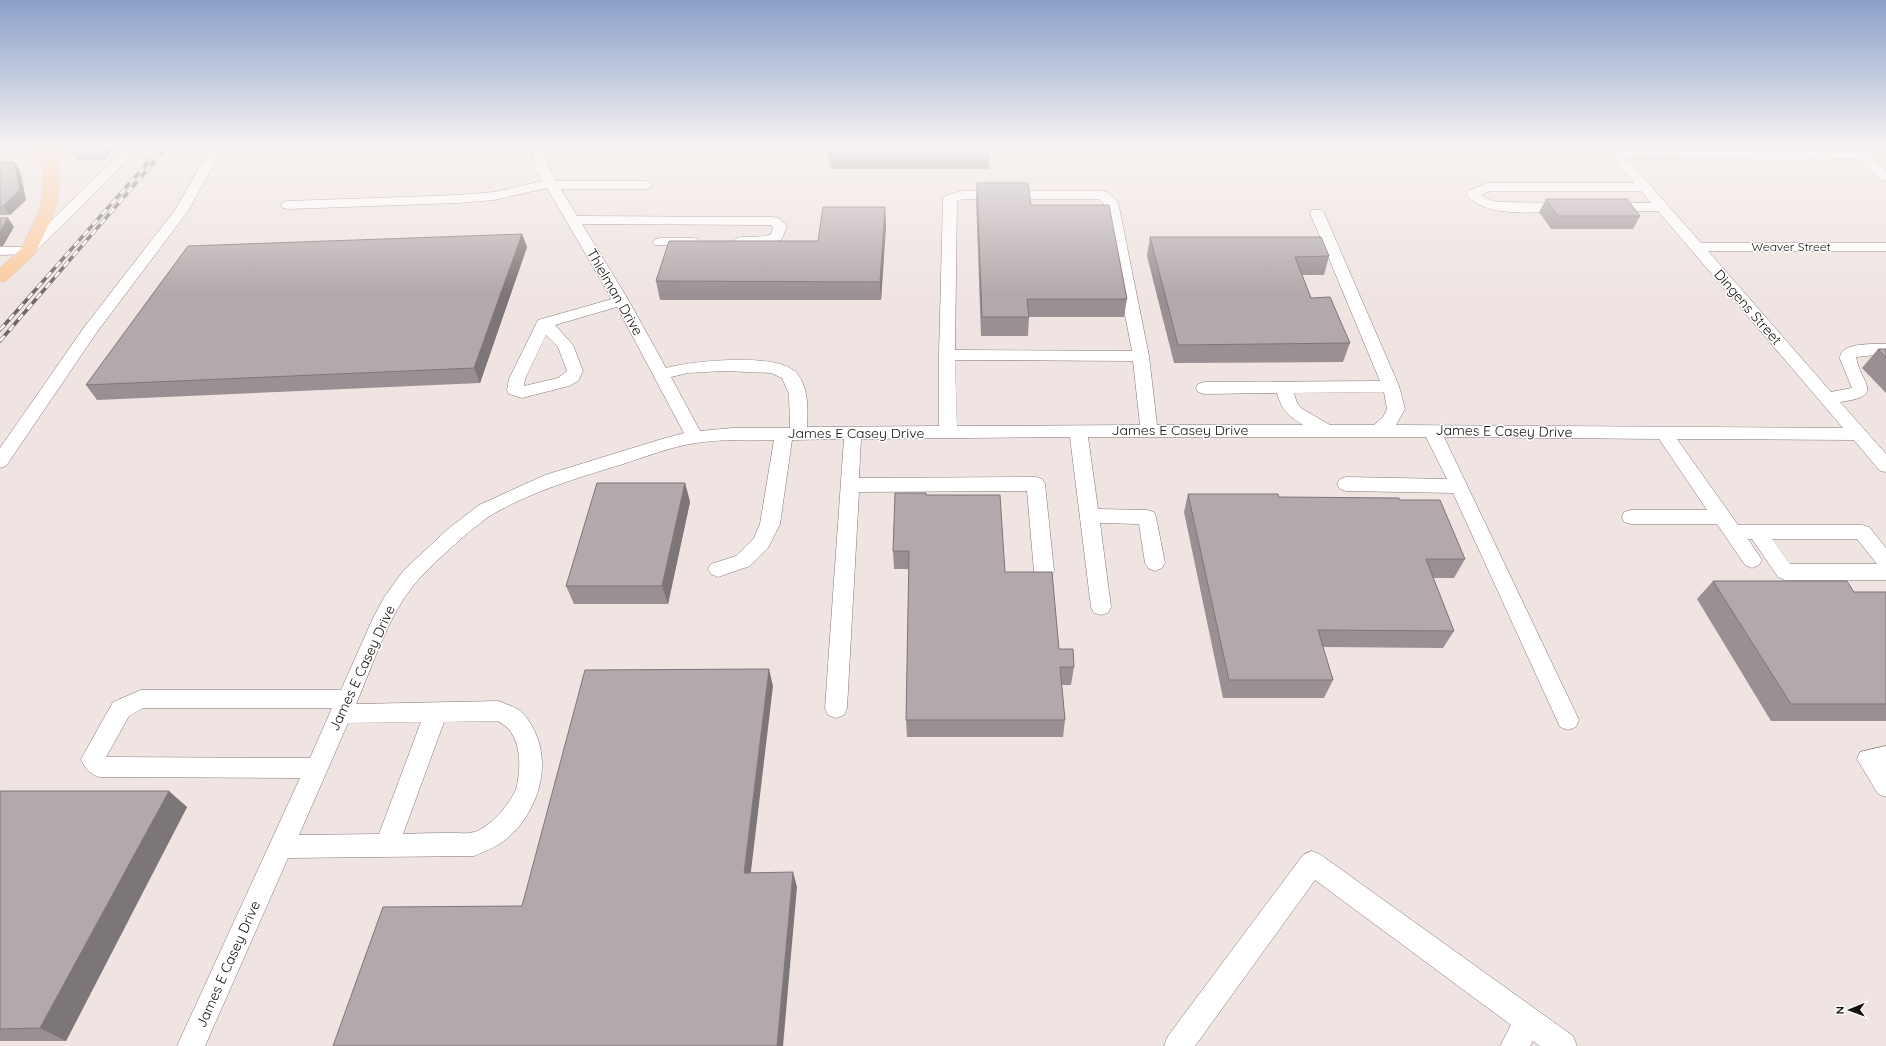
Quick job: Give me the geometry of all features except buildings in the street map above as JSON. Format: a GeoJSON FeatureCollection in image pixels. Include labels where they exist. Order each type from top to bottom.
{"type":"FeatureCollection","features":[{"type":"Feature","properties":{"kind":"main road"},"geometry":{"type":"LineString","coordinates":[[0,277],[28,251],[37,234],[49,203],[50,196]]}},
{"type":"Feature","properties":{"kind":"street"},"geometry":{"type":"LineString","coordinates":[[0,250],[28,251],[85,196]]}},
{"type":"Feature","properties":{"kind":"street"},"geometry":{"type":"LineString","coordinates":[[0,462],[91,329],[181,211],[190,196]]}},
{"type":"Feature","properties":{"kind":"street"},"geometry":{"type":"LineString","coordinates":[[288,205],[458,199],[495,196]]}},
{"type":"Feature","properties":{"kind":"street","name":"Thielman Drive"},"geometry":{"type":"LineString","coordinates":[[558,196],[621,301],[695,437]]}},
{"type":"Feature","properties":{"kind":"street"},"geometry":{"type":"LineString","coordinates":[[948,432],[947,355],[950,199],[959,196]]}},
{"type":"Feature","properties":{"kind":"street"},"geometry":{"type":"LineString","coordinates":[[1103,196],[1111,202],[1141,356],[1149,430]]}},
{"type":"Feature","properties":{"kind":"street"},"geometry":{"type":"LineString","coordinates":[[1474,196],[1480,202],[1497,207],[1662,207]]}},
{"type":"Feature","properties":{"kind":"street","name":"Dingens Street"},"geometry":{"type":"LineString","coordinates":[[1652,196],[1886,466]]}},
{"type":"Feature","properties":{"kind":"street"},"geometry":{"type":"LineString","coordinates":[[1317,213],[1391,386],[1396,409],[1390,421],[1379,430]]}},
{"type":"Feature","properties":{"kind":"street"},"geometry":{"type":"LineString","coordinates":[[573,220],[773,221],[780,226],[777,236],[768,241],[729,241]]}},
{"type":"Feature","properties":{"kind":"street"},"geometry":{"type":"LineString","coordinates":[[660,242],[706,242]]}},
{"type":"Feature","properties":{"kind":"street","name":"Weaver Street"},"geometry":{"type":"LineString","coordinates":[[1696,247],[1886,247]]}},
{"type":"Feature","properties":{"kind":"street"},"geometry":{"type":"LineString","coordinates":[[544,324],[570,318],[621,301]]}},
{"type":"Feature","properties":{"kind":"street"},"geometry":{"type":"LineString","coordinates":[[1827,398],[1851,395],[1861,391],[1861,382],[1848,362],[1848,354],[1859,350],[1886,350]]}},
{"type":"Feature","properties":{"kind":"street"},"geometry":{"type":"LineString","coordinates":[[947,355],[1141,356]]}},
{"type":"Feature","properties":{"kind":"street"},"geometry":{"type":"LineString","coordinates":[[661,375],[687,368],[776,367],[787,372],[796,387],[799,412],[791,433],[770,524],[761,543],[743,561],[718,569]]}},
{"type":"Feature","properties":{"kind":"street"},"geometry":{"type":"LineString","coordinates":[[1204,388],[1391,386]]}},
{"type":"Feature","properties":{"kind":"street"},"geometry":{"type":"LineString","coordinates":[[1284,387],[1289,404],[1295,412],[1326,430]]}},
{"type":"Feature","properties":{"kind":"street","name":"James E Casey Drive"},"geometry":{"type":"LineString","coordinates":[[191,1046],[380,624],[392,602],[412,575],[455,534],[486,510],[551,480],[668,443],[695,437],[732,434],[1149,430],[1379,430],[1858,434]]}},
{"type":"Feature","properties":{"kind":"street"},"geometry":{"type":"LineString","coordinates":[[1078,431],[1102,607]]}},
{"type":"Feature","properties":{"kind":"street"},"geometry":{"type":"LineString","coordinates":[[1432,431],[1568,720]]}},
{"type":"Feature","properties":{"kind":"street"},"geometry":{"type":"LineString","coordinates":[[836,708],[853,433]]}},
{"type":"Feature","properties":{"kind":"street"},"geometry":{"type":"LineString","coordinates":[[1664,433],[1752,560]]}},
{"type":"Feature","properties":{"kind":"street"},"geometry":{"type":"LineString","coordinates":[[850,485],[1036,484],[1044,571]]}},
{"type":"Feature","properties":{"kind":"street"},"geometry":{"type":"LineString","coordinates":[[1346,484],[1458,486]]}},
{"type":"Feature","properties":{"kind":"street"},"geometry":{"type":"LineString","coordinates":[[1089,516],[1147,517],[1155,563]]}},
{"type":"Feature","properties":{"kind":"street"},"geometry":{"type":"LineString","coordinates":[[1631,517],[1727,525],[1756,532],[1862,532],[1886,562]]}},
{"type":"Feature","properties":{"kind":"street"},"geometry":{"type":"LineString","coordinates":[[1756,532],[1785,572],[1886,572]]}},
{"type":"Feature","properties":{"kind":"street"},"geometry":{"type":"LineString","coordinates":[[281,847],[474,844],[496,834],[510,819],[523,800],[530,781],[529,746],[518,721],[508,713],[499,711],[436,712],[344,706],[142,699],[121,709],[92,759],[100,767],[316,768]]}},
{"type":"Feature","properties":{"kind":"street"},"geometry":{"type":"LineString","coordinates":[[387,845],[436,712]]}},
{"type":"Feature","properties":{"kind":"street"},"geometry":{"type":"LineString","coordinates":[[1886,756],[1868,758],[1886,786]]}},
{"type":"Feature","properties":{"kind":"street"},"geometry":{"type":"LineString","coordinates":[[1178,1046],[1312,863],[1563,1046]]}},
{"type":"Feature","properties":{"kind":"street"},"geometry":{"type":"LineString","coordinates":[[1514,1046],[1529,1022]]}},
{"type":"Feature","properties":{"kind":"railway"},"geometry":{"type":"LineString","coordinates":[[0,330],[118,196]]}},
{"type":"Feature","properties":{"kind":"railway"},"geometry":{"type":"LineString","coordinates":[[0,341],[125,196]]}}]}
